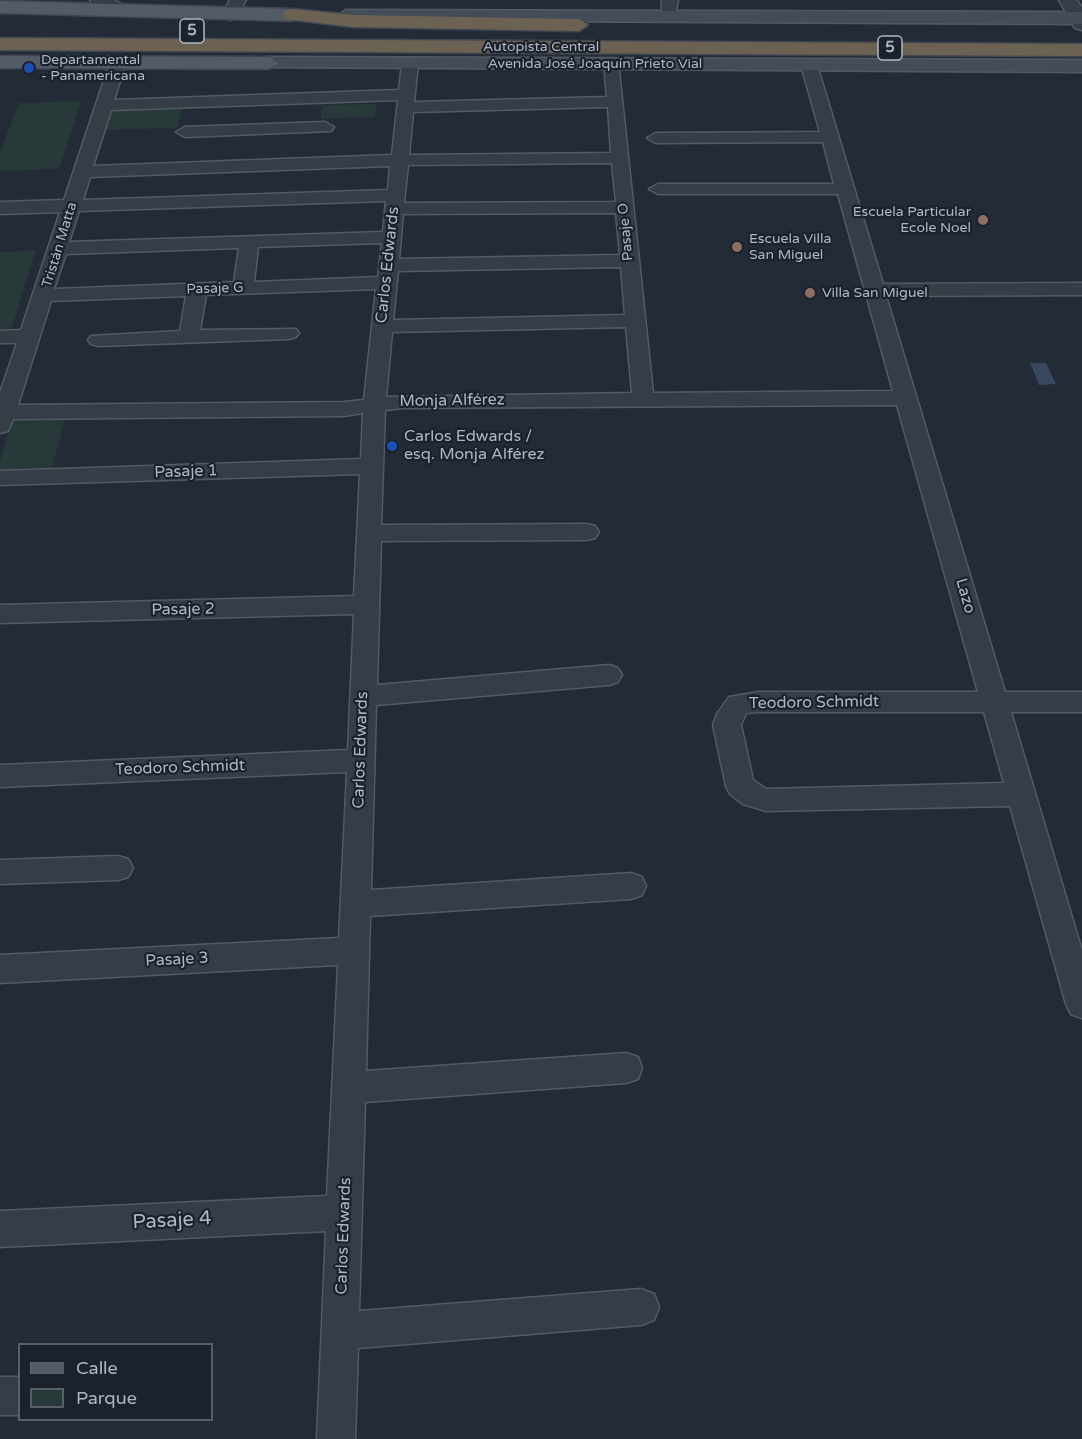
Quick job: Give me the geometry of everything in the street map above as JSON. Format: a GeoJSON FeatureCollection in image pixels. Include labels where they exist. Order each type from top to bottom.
{"type":"FeatureCollection","features":[{"type":"Feature","properties":{"kind":"highway"},"geometry":{"type":"LineString","coordinates":[[292,15],[353,21],[561,24],[707,40]]}},
{"type":"Feature","properties":{"kind":"highway","name":"Autopista Central"},"geometry":{"type":"LineString","coordinates":[[0,44],[707,40],[1081,23]]}},
{"type":"Feature","properties":{"kind":"highway","name":"Autopista Central"},"geometry":{"type":"LineString","coordinates":[[0,30],[707,40],[1082,50]]}},
{"type":"Feature","properties":{"kind":"highway"},"geometry":{"type":"LineString","coordinates":[[269,63],[357,57],[577,55],[707,40]]}},
{"type":"Feature","properties":{"kind":"main road"},"geometry":{"type":"LineString","coordinates":[[0,7],[124,11],[234,8],[292,15],[670,8],[1081,23]]}},
{"type":"Feature","properties":{"kind":"main road","name":"Avenida José Joaquín Prieto Vial"},"geometry":{"type":"LineString","coordinates":[[0,62],[1082,66]]}},
{"type":"Feature","properties":{"kind":"street"},"geometry":{"type":"LineString","coordinates":[[99,0],[124,11]]}},
{"type":"Feature","properties":{"kind":"street"},"geometry":{"type":"LineString","coordinates":[[1068,0],[1081,23]]}},
{"type":"Feature","properties":{"kind":"street","name":"Tristán Matta"},"geometry":{"type":"LineString","coordinates":[[2,417],[44,295],[118,62]]}},
{"type":"Feature","properties":{"kind":"street","name":"Carlos Edwards"},"geometry":{"type":"LineString","coordinates":[[336,1439],[374,404],[410,64]]}},
{"type":"Feature","properties":{"kind":"street","name":"Pasaje O"},"geometry":{"type":"LineString","coordinates":[[612,64],[643,400]]}},
{"type":"Feature","properties":{"kind":"street","name":"Lazo"},"geometry":{"type":"LineString","coordinates":[[809,65],[1082,1004]]}},
{"type":"Feature","properties":{"kind":"street"},"geometry":{"type":"LineString","coordinates":[[103,105],[406,101],[615,102]]}},
{"type":"Feature","properties":{"kind":"street"},"geometry":{"type":"LineString","coordinates":[[185,132],[325,126]]}},
{"type":"Feature","properties":{"kind":"street"},"geometry":{"type":"LineString","coordinates":[[212,166],[221,130]]}},
{"type":"Feature","properties":{"kind":"street"},"geometry":{"type":"LineString","coordinates":[[656,138],[830,137]]}},
{"type":"Feature","properties":{"kind":"street"},"geometry":{"type":"LineString","coordinates":[[82,172],[400,160],[620,158]]}},
{"type":"Feature","properties":{"kind":"street"},"geometry":{"type":"LineString","coordinates":[[253,200],[261,165]]}},
{"type":"Feature","properties":{"kind":"street"},"geometry":{"type":"LineString","coordinates":[[658,189],[845,189]]}},
{"type":"Feature","properties":{"kind":"street"},"geometry":{"type":"LineString","coordinates":[[0,208],[253,200],[624,207]]}},
{"type":"Feature","properties":{"kind":"street"},"geometry":{"type":"LineString","coordinates":[[200,243],[207,202]]}},
{"type":"Feature","properties":{"kind":"street"},"geometry":{"type":"LineString","coordinates":[[59,248],[392,237]]}},
{"type":"Feature","properties":{"kind":"street"},"geometry":{"type":"LineString","coordinates":[[243,288],[249,241]]}},
{"type":"Feature","properties":{"kind":"street","name":"Pasaje G"},"geometry":{"type":"LineString","coordinates":[[44,295],[243,288],[387,274],[629,261]]}},
{"type":"Feature","properties":{"kind":"street"},"geometry":{"type":"LineString","coordinates":[[874,290],[1082,289]]}},
{"type":"Feature","properties":{"kind":"street"},"geometry":{"type":"LineString","coordinates":[[189,336],[197,290]]}},
{"type":"Feature","properties":{"kind":"street"},"geometry":{"type":"LineString","coordinates":[[382,327],[634,321]]}},
{"type":"Feature","properties":{"kind":"street"},"geometry":{"type":"LineString","coordinates":[[98,339],[288,333]]}},
{"type":"Feature","properties":{"kind":"street"},"geometry":{"type":"LineString","coordinates":[[0,337],[30,336]]}},
{"type":"Feature","properties":{"kind":"street","name":"Monja Alférez"},"geometry":{"type":"LineString","coordinates":[[2,417],[344,409],[403,400],[906,398]]}},
{"type":"Feature","properties":{"kind":"street","name":"Pasaje 1"},"geometry":{"type":"LineString","coordinates":[[0,478],[371,466]]}},
{"type":"Feature","properties":{"kind":"street"},"geometry":{"type":"LineString","coordinates":[[369,533],[587,532]]}},
{"type":"Feature","properties":{"kind":"street","name":"Pasaje 2"},"geometry":{"type":"LineString","coordinates":[[0,614],[366,605]]}},
{"type":"Feature","properties":{"kind":"street"},"geometry":{"type":"LineString","coordinates":[[363,696],[609,675]]}},
{"type":"Feature","properties":{"kind":"street","name":"Teodoro Schmidt"},"geometry":{"type":"LineString","coordinates":[[1021,794],[766,800],[753,796],[740,786],[727,725],[730,714],[738,704],[758,702],[1082,702]]}},
{"type":"Feature","properties":{"kind":"street","name":"Teodoro Schmidt"},"geometry":{"type":"LineString","coordinates":[[0,776],[361,760]]}},
{"type":"Feature","properties":{"kind":"street"},"geometry":{"type":"LineString","coordinates":[[0,872],[118,868]]}},
{"type":"Feature","properties":{"kind":"street"},"geometry":{"type":"LineString","coordinates":[[356,904],[631,886]]}},
{"type":"Feature","properties":{"kind":"street","name":"Pasaje 3"},"geometry":{"type":"LineString","coordinates":[[0,969],[354,951]]}},
{"type":"Feature","properties":{"kind":"street"},"geometry":{"type":"LineString","coordinates":[[349,1088],[626,1068]]}},
{"type":"Feature","properties":{"kind":"street","name":"Pasaje 4"},"geometry":{"type":"LineString","coordinates":[[0,1229],[344,1213]]}},
{"type":"Feature","properties":{"kind":"street"},"geometry":{"type":"LineString","coordinates":[[340,1331],[641,1307]]}},
{"type":"Feature","properties":{"kind":"street"},"geometry":{"type":"LineString","coordinates":[[0,1396],[18,1396]]}},
{"type":"Feature","properties":{"kind":"green space"},"geometry":{"type":"Polygon","coordinates":[[[81,101],[59,169],[0,171],[0,152],[19,103],[81,101]]]}},
{"type":"Feature","properties":{"kind":"green space"},"geometry":{"type":"Polygon","coordinates":[[[376,104],[375,117],[321,119],[322,105],[376,104]]]}},
{"type":"Feature","properties":{"kind":"green space"},"geometry":{"type":"Polygon","coordinates":[[[183,106],[177,128],[102,130],[109,108],[183,106]]]}},
{"type":"Feature","properties":{"kind":"green space"},"geometry":{"type":"Polygon","coordinates":[[[36,250],[11,330],[0,331],[0,252],[36,250]]]}},
{"type":"Feature","properties":{"kind":"green space"},"geometry":{"type":"Polygon","coordinates":[[[66,415],[51,473],[0,475],[0,461],[13,417],[66,415]]]}},
{"type":"Feature","properties":{"kind":"water"},"geometry":{"type":"Polygon","coordinates":[[[1030,363],[1046,363],[1056,384],[1039,385],[1030,363]]]}},
{"type":"Feature","properties":{"kind":"place","name":"Departamental - Panamericana"},"geometry":{"type":"Point","coordinates":[29,68]}},
{"type":"Feature","properties":{"kind":"place","name":"Escuela Particular Ecole Noel"},"geometry":{"type":"Point","coordinates":[983,220]}},
{"type":"Feature","properties":{"kind":"place","name":"Escuela Villa San Miguel"},"geometry":{"type":"Point","coordinates":[737,247]}},
{"type":"Feature","properties":{"kind":"place","name":"Villa San Miguel"},"geometry":{"type":"Point","coordinates":[810,293]}},
{"type":"Feature","properties":{"kind":"place","name":"Carlos Edwards / esq. Monja Alférez"},"geometry":{"type":"Point","coordinates":[392,446]}}]}
